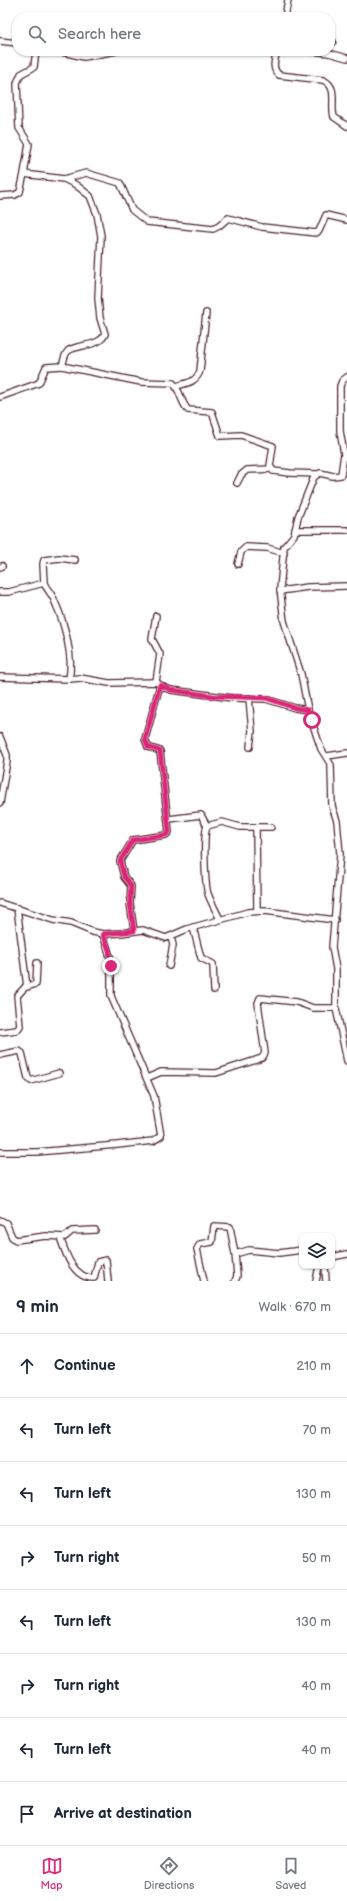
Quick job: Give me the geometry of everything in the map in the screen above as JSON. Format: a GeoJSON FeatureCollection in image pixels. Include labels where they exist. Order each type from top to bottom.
{"type":"FeatureCollection","features":[{"type":"Feature","properties":{"kind":"street"},"geometry":{"type":"LineString","coordinates":[[286,12],[288,0]]}},
{"type":"Feature","properties":{"kind":"street"},"geometry":{"type":"LineString","coordinates":[[0,41],[12,43]]}},
{"type":"Feature","properties":{"kind":"street"},"geometry":{"type":"LineString","coordinates":[[335,55],[347,58]]}},
{"type":"Feature","properties":{"kind":"street"},"geometry":{"type":"LineString","coordinates":[[0,196],[16,195],[20,192],[29,144],[19,128],[17,83],[21,74],[34,67],[35,56]]}},
{"type":"Feature","properties":{"kind":"street"},"geometry":{"type":"LineString","coordinates":[[276,56],[274,66],[279,76],[323,80],[329,83],[333,91],[335,119],[347,126]]}},
{"type":"Feature","properties":{"kind":"street"},"geometry":{"type":"LineString","coordinates":[[24,174],[64,179],[86,173],[120,183],[132,210],[151,224],[213,229],[228,218],[262,228],[316,233],[319,231],[326,216],[347,220]]}},
{"type":"Feature","properties":{"kind":"street"},"geometry":{"type":"LineString","coordinates":[[62,366],[66,352],[101,340],[104,338],[105,330],[100,318],[98,277],[102,244],[97,214],[90,196],[64,179]]}},
{"type":"Feature","properties":{"kind":"street"},"geometry":{"type":"LineString","coordinates":[[176,386],[192,382],[198,376],[200,371],[206,313]]}},
{"type":"Feature","properties":{"kind":"street"},"geometry":{"type":"LineString","coordinates":[[0,397],[39,383],[48,366],[62,366],[141,382],[173,383],[176,386],[183,404],[188,410],[212,412],[220,436],[241,434],[273,446],[272,469]]}},
{"type":"Feature","properties":{"kind":"street"},"geometry":{"type":"LineString","coordinates":[[237,483],[241,475],[247,470],[272,469],[276,472],[326,474],[336,477],[341,475],[344,454],[340,431],[340,386],[342,381],[347,377]]}},
{"type":"Feature","properties":{"kind":"street"},"geometry":{"type":"LineString","coordinates":[[317,474],[298,516],[294,535],[284,547],[280,591],[284,621],[301,674],[308,710],[320,749],[327,756],[331,765],[332,806],[337,821],[340,854],[332,947],[336,969],[336,1008],[347,1061]]}},
{"type":"Feature","properties":{"kind":"street"},"geometry":{"type":"LineString","coordinates":[[295,530],[347,530]]}},
{"type":"Feature","properties":{"kind":"street"},"geometry":{"type":"LineString","coordinates":[[238,564],[241,552],[246,547],[267,548],[284,553]]}},
{"type":"Feature","properties":{"kind":"street"},"geometry":{"type":"LineString","coordinates":[[69,679],[69,648],[55,601],[44,583],[43,564],[44,560],[59,558],[75,560]]}},
{"type":"Feature","properties":{"kind":"street"},"geometry":{"type":"LineString","coordinates":[[0,592],[9,592],[44,583]]}},
{"type":"Feature","properties":{"kind":"street"},"geometry":{"type":"LineString","coordinates":[[280,591],[308,587],[347,586]]}},
{"type":"Feature","properties":{"kind":"street"},"geometry":{"type":"LineString","coordinates":[[134,931],[130,902],[131,886],[124,877],[120,861],[133,840],[168,834],[169,832],[169,819],[160,751],[148,747],[145,739],[158,683],[160,654],[154,644],[152,634],[156,616]]}},
{"type":"Feature","properties":{"kind":"street"},"geometry":{"type":"LineString","coordinates":[[0,677],[80,678],[109,683],[158,683],[165,688],[194,693],[232,698],[266,698],[295,708],[308,710]]}},
{"type":"Feature","properties":{"kind":"street"},"geometry":{"type":"LineString","coordinates":[[249,698],[252,731],[250,747]]}},
{"type":"Feature","properties":{"kind":"street"},"geometry":{"type":"LineString","coordinates":[[0,737],[6,750],[7,761],[0,803]]}},
{"type":"Feature","properties":{"kind":"street"},"geometry":{"type":"LineString","coordinates":[[327,756],[347,753]]}},
{"type":"Feature","properties":{"kind":"street"},"geometry":{"type":"LineString","coordinates":[[169,819],[201,815],[207,826],[204,850],[206,886],[208,894],[220,919]]}},
{"type":"Feature","properties":{"kind":"street"},"geometry":{"type":"LineString","coordinates":[[207,826],[222,822],[233,826],[256,828],[271,827]]}},
{"type":"Feature","properties":{"kind":"street"},"geometry":{"type":"LineString","coordinates":[[256,828],[257,911]]}},
{"type":"Feature","properties":{"kind":"street"},"geometry":{"type":"LineString","coordinates":[[0,903],[47,918],[66,921],[103,934],[143,930],[159,936],[171,937],[193,927],[220,919],[257,911],[335,920]]}},
{"type":"Feature","properties":{"kind":"street"},"geometry":{"type":"LineString","coordinates":[[17,908],[26,986]]}},
{"type":"Feature","properties":{"kind":"street"},"geometry":{"type":"LineString","coordinates":[[193,927],[201,958],[213,964],[214,990]]}},
{"type":"Feature","properties":{"kind":"street"},"geometry":{"type":"LineString","coordinates":[[0,1152],[37,1152],[155,1140],[160,1138],[161,1134],[157,1120],[156,1102],[111,996],[110,960],[103,934]]}},
{"type":"Feature","properties":{"kind":"street"},"geometry":{"type":"LineString","coordinates":[[169,966],[173,945],[171,937]]}},
{"type":"Feature","properties":{"kind":"street"},"geometry":{"type":"LineString","coordinates":[[0,1032],[17,1030],[20,1026],[17,996],[26,986],[36,984],[37,963]]}},
{"type":"Feature","properties":{"kind":"street"},"geometry":{"type":"LineString","coordinates":[[147,1078],[161,1072],[216,1073],[262,1058],[265,1053],[258,1001],[260,998],[297,1002],[313,1008],[336,1008]]}},
{"type":"Feature","properties":{"kind":"street"},"geometry":{"type":"LineString","coordinates":[[0,1055],[19,1051],[22,1053],[28,1078],[31,1081],[59,1073]]}},
{"type":"Feature","properties":{"kind":"street"},"geometry":{"type":"LineString","coordinates":[[0,1220],[6,1223],[12,1237],[16,1240],[46,1236],[65,1237],[70,1232],[76,1230],[94,1230]]}},
{"type":"Feature","properties":{"kind":"street"},"geometry":{"type":"LineString","coordinates":[[204,1281],[197,1249],[199,1245],[212,1242],[214,1226],[230,1226],[235,1254],[237,1276],[235,1281]]}},
{"type":"Feature","properties":{"kind":"street"},"geometry":{"type":"LineString","coordinates":[[60,1236],[67,1257],[81,1274],[94,1278],[96,1276],[98,1262],[106,1260],[108,1281]]}},
{"type":"Feature","properties":{"kind":"street"},"geometry":{"type":"LineString","coordinates":[[235,1254],[250,1250],[279,1253],[299,1250]]}},
{"type":"Feature","properties":{"kind":"street"},"geometry":{"type":"LineString","coordinates":[[335,1256],[347,1254]]}},
{"type":"Feature","properties":{"kind":"street"},"geometry":{"type":"LineString","coordinates":[[316,1281],[318,1269]]}},
{"type":"Feature","properties":{"kind":"street"},"geometry":{"type":"LineString","coordinates":[[325,1269],[326,1281]]}},
{"type":"Feature","properties":{"kind":"route"},"geometry":{"type":"LineString","coordinates":[[111,966],[109,950],[103,934],[134,931],[130,902],[131,886],[124,877],[120,861],[133,840],[166,835],[169,832],[169,819],[165,799],[160,751],[148,747],[145,739],[160,685],[171,690],[213,696],[232,698],[266,698],[282,705],[308,710],[312,720]]}}]}
